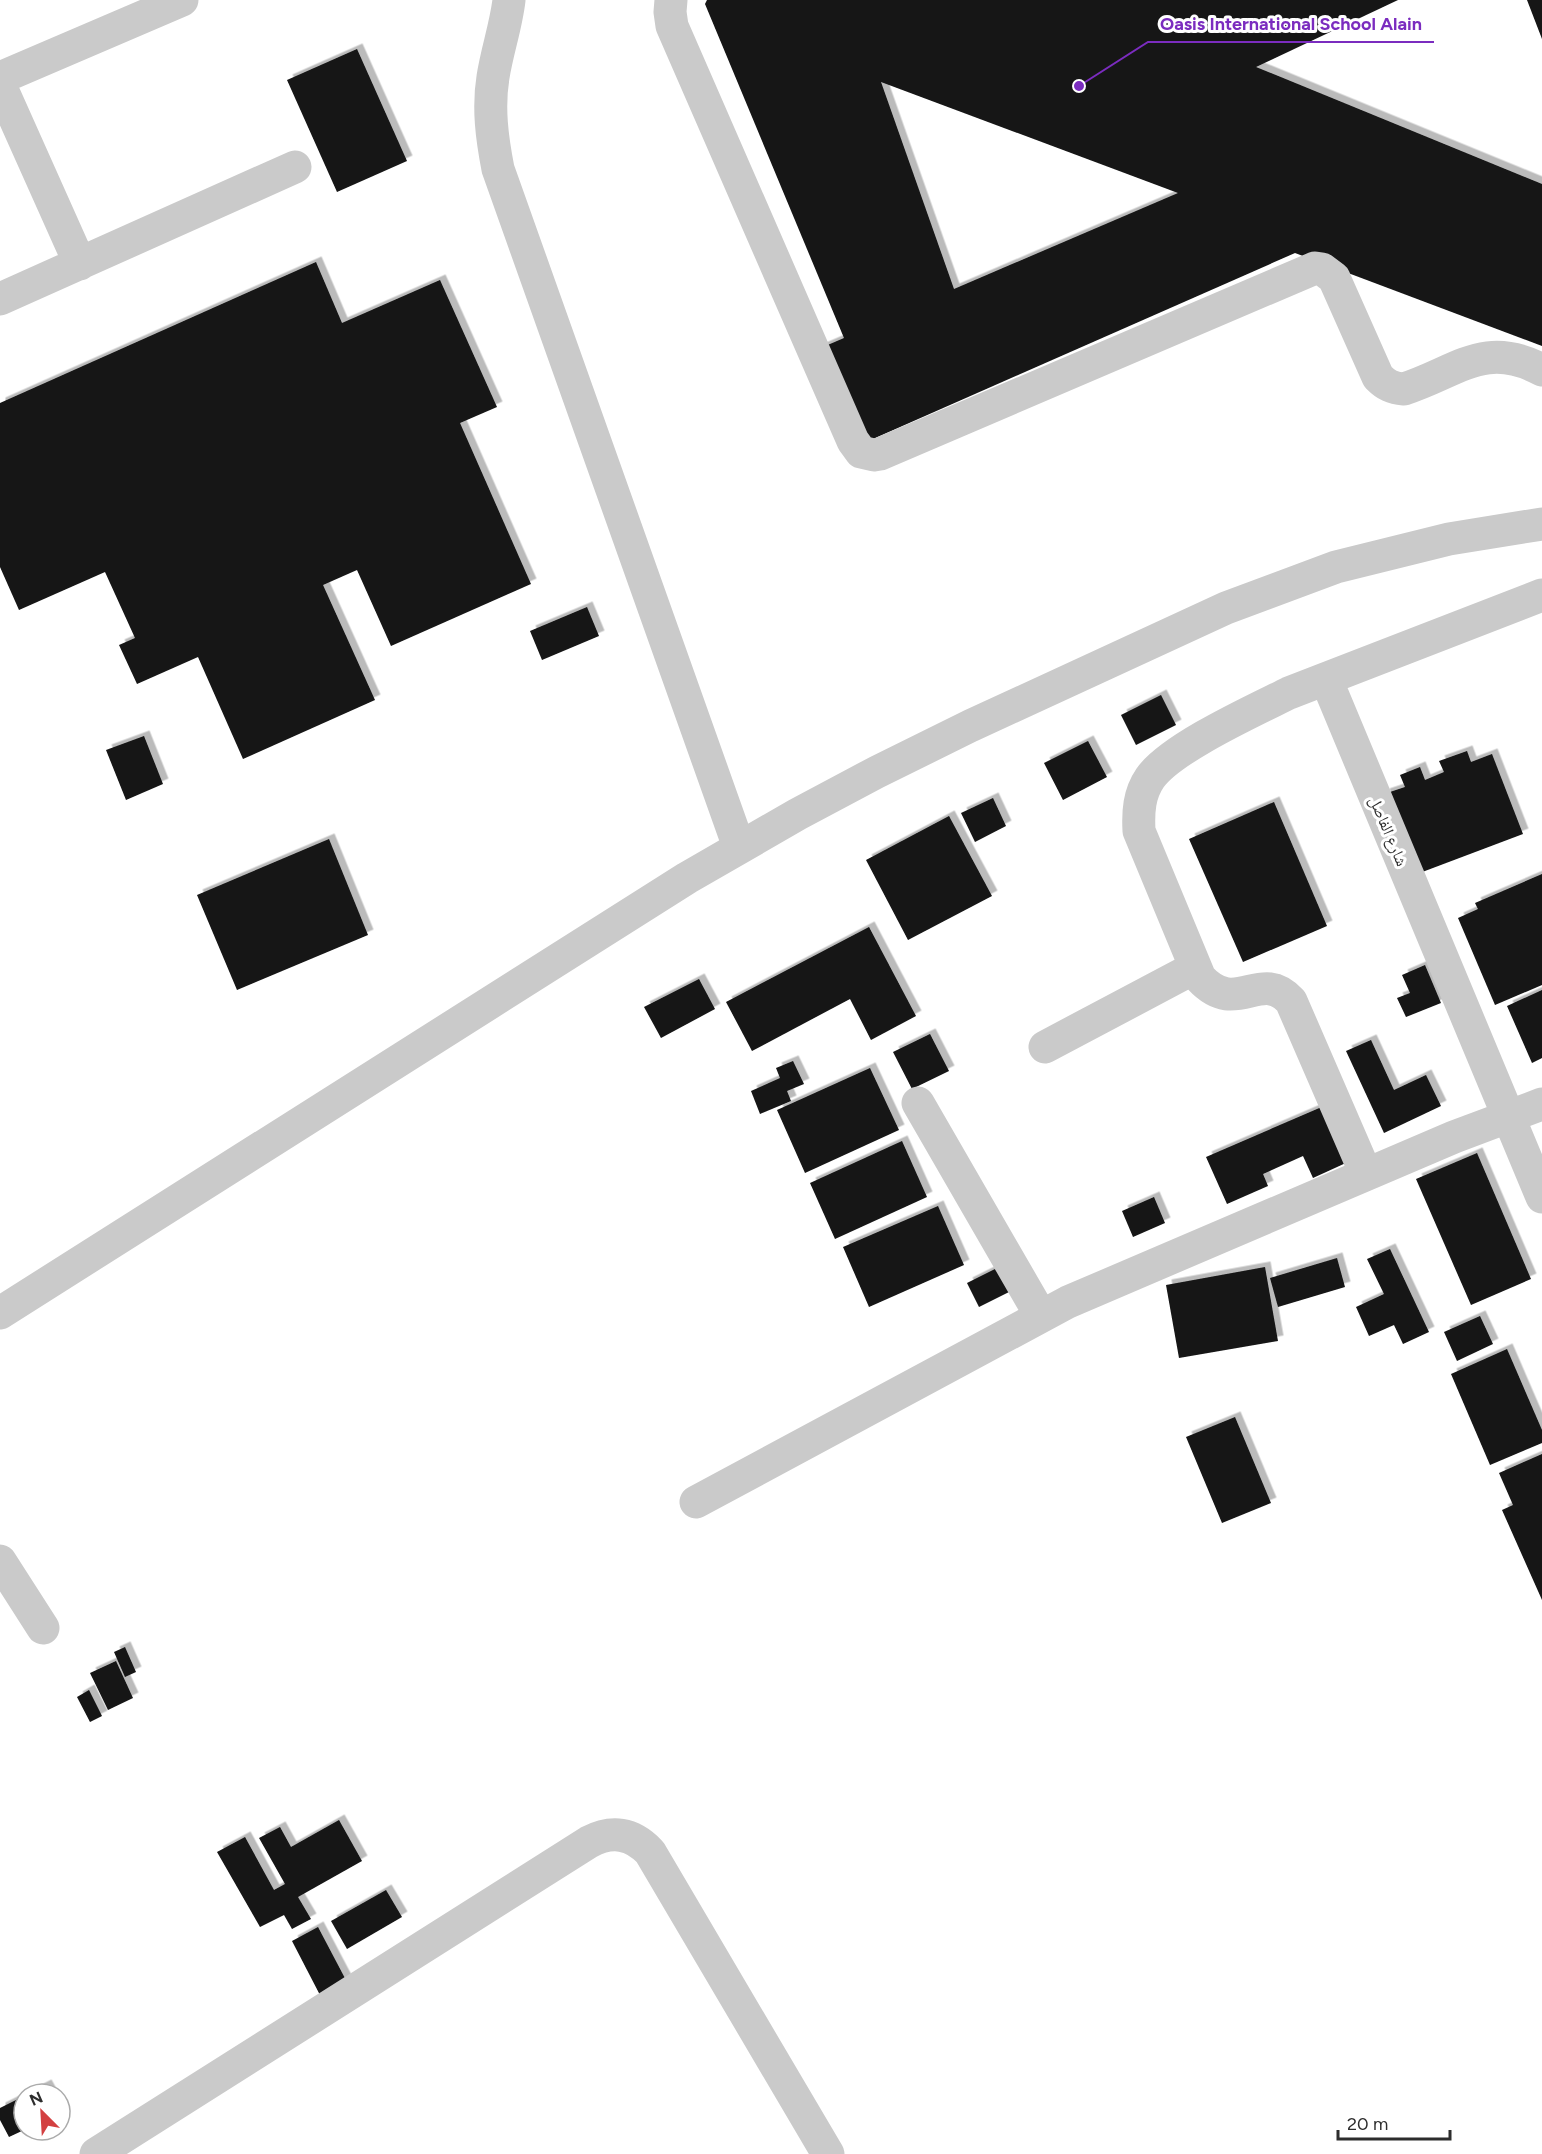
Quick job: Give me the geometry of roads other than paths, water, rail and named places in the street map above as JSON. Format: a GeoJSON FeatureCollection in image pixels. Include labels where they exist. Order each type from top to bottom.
{"type":"FeatureCollection","features":[{"type":"Feature","properties":{"kind":"street"},"geometry":{"type":"LineString","coordinates":[[0,78],[182,0]]}},
{"type":"Feature","properties":{"kind":"street"},"geometry":{"type":"LineString","coordinates":[[509,0],[507,19],[493,77],[490,106],[492,138],[498,169],[739,847]]}},
{"type":"Feature","properties":{"kind":"street"},"geometry":{"type":"LineString","coordinates":[[671,0],[672,26],[856,447],[861,452],[880,454],[1316,268],[1322,269],[1334,278],[1378,377],[1384,384],[1404,389],[1467,363],[1496,357],[1511,357],[1542,370]]}},
{"type":"Feature","properties":{"kind":"street"},"geometry":{"type":"LineString","coordinates":[[0,85],[80,264]]}},
{"type":"Feature","properties":{"kind":"street"},"geometry":{"type":"LineString","coordinates":[[0,299],[296,167]]}},
{"type":"Feature","properties":{"kind":"street"},"geometry":{"type":"LineString","coordinates":[[0,1313],[739,847],[848,787],[919,751],[1226,608],[1336,567],[1449,539],[1542,524]]}},
{"type":"Feature","properties":{"kind":"street"},"geometry":{"type":"LineString","coordinates":[[1366,1174],[1291,1001],[1285,994],[1274,989],[1262,988],[1239,995],[1216,992],[1207,986],[1194,968],[1139,831],[1138,812],[1142,793],[1151,777],[1179,752],[1258,708],[1326,679],[1542,595]]}},
{"type":"Feature","properties":{"kind":"street","name":"شارع الفاصل"},"geometry":{"type":"LineString","coordinates":[[1326,679],[1542,1197]]}},
{"type":"Feature","properties":{"kind":"street"},"geometry":{"type":"LineString","coordinates":[[1045,1047],[1194,968]]}},
{"type":"Feature","properties":{"kind":"street"},"geometry":{"type":"LineString","coordinates":[[918,1103],[1041,1316]]}},
{"type":"Feature","properties":{"kind":"street"},"geometry":{"type":"LineString","coordinates":[[696,1502],[1041,1316],[1114,1281],[1366,1174],[1542,1104]]}},
{"type":"Feature","properties":{"kind":"street"},"geometry":{"type":"LineString","coordinates":[[0,1561],[42,1628]]}},
{"type":"Feature","properties":{"kind":"street"},"geometry":{"type":"LineString","coordinates":[[96,2154],[589,1842],[599,1836],[611,1834],[633,1838],[650,1852],[828,2154]]}},
{"type":"Feature","properties":{"kind":"place","name":"Oasis International School Alain"},"geometry":{"type":"Point","coordinates":[1079,86]}}]}
